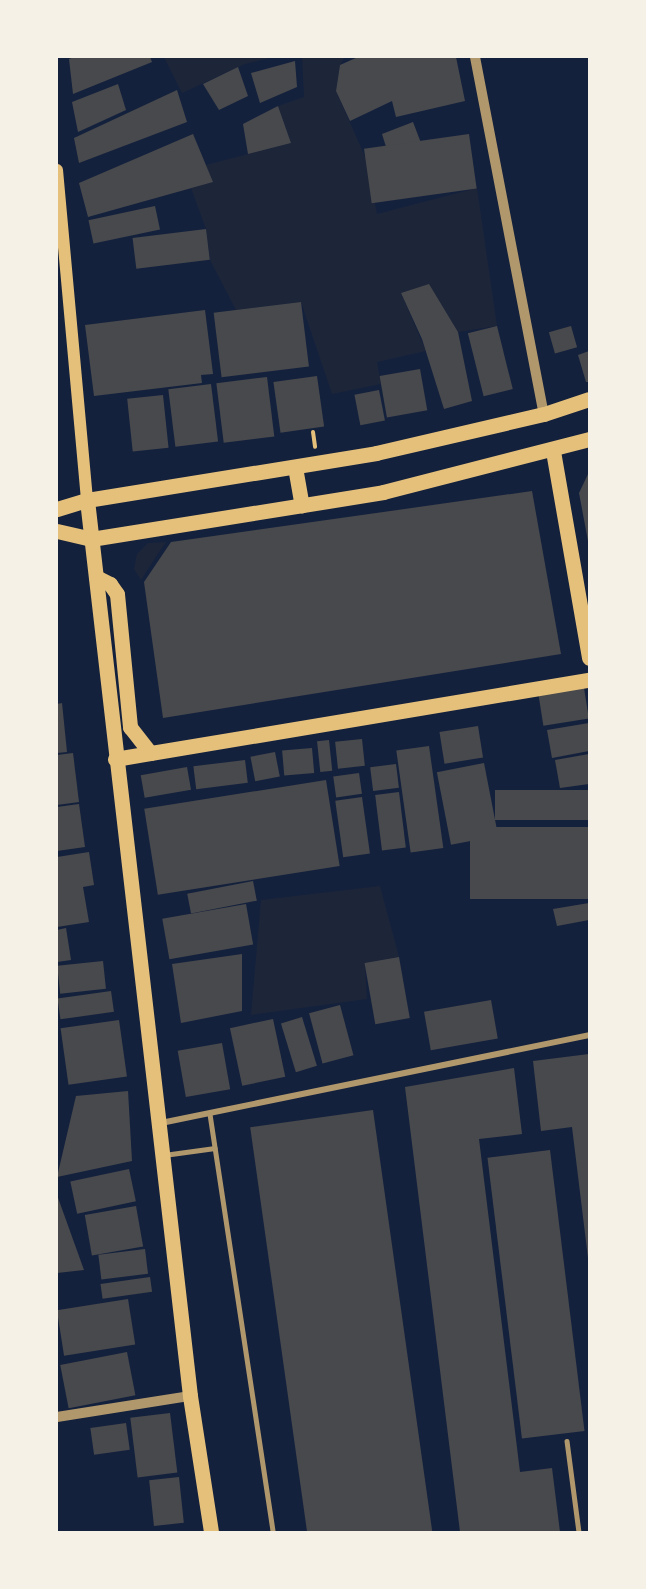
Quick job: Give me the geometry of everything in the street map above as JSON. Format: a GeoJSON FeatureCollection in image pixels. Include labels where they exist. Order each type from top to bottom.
{"type":"FeatureCollection","features":[{"type":"Feature","properties":{"kind":"main road"},"geometry":{"type":"LineString","coordinates":[[57,170],[87,500],[115,759],[190,1396],[211,1532]]}},
{"type":"Feature","properties":{"kind":"main road"},"geometry":{"type":"LineString","coordinates":[[57,509],[87,500],[376,453],[544,414],[589,399]]}},
{"type":"Feature","properties":{"kind":"main road"},"geometry":{"type":"LineString","coordinates":[[57,531],[92,539],[383,492],[553,451],[589,439]]}},
{"type":"Feature","properties":{"kind":"main road"},"geometry":{"type":"LineString","coordinates":[[553,451],[589,658]]}},
{"type":"Feature","properties":{"kind":"main road"},"geometry":{"type":"LineString","coordinates":[[296,466],[302,505]]}},
{"type":"Feature","properties":{"kind":"main road"},"geometry":{"type":"LineString","coordinates":[[96,577],[110,584],[117,594],[130,727],[150,753]]}},
{"type":"Feature","properties":{"kind":"main road"},"geometry":{"type":"LineString","coordinates":[[115,759],[589,680]]}},
{"type":"Feature","properties":{"kind":"street"},"geometry":{"type":"LineString","coordinates":[[475,57],[544,414]]}},
{"type":"Feature","properties":{"kind":"street"},"geometry":{"type":"LineString","coordinates":[[158,1124],[589,1035]]}},
{"type":"Feature","properties":{"kind":"street"},"geometry":{"type":"LineString","coordinates":[[57,1417],[190,1396]]}},
{"type":"Feature","properties":{"kind":"lane"},"geometry":{"type":"LineString","coordinates":[[210,1114],[273,1532]]}},
{"type":"Feature","properties":{"kind":"lane"},"geometry":{"type":"LineString","coordinates":[[162,1155],[215,1148]]}},
{"type":"Feature","properties":{"kind":"lane"},"geometry":{"type":"LineString","coordinates":[[567,1441],[579,1532]]}},
{"type":"Feature","properties":{"kind":"shaded area"},"geometry":{"type":"Polygon","coordinates":[[[164,57],[273,57],[245,64],[182,93],[164,57]]]}},
{"type":"Feature","properties":{"kind":"shaded area"},"geometry":{"type":"Polygon","coordinates":[[[302,57],[345,57],[340,65],[336,91],[367,161],[377,214],[477,188],[497,326],[458,332],[429,285],[401,293],[426,351],[377,362],[381,384],[332,394],[301,302],[236,310],[210,260],[206,229],[191,188],[212,182],[206,165],[291,143],[278,106],[304,97],[302,57]]]}},
{"type":"Feature","properties":{"kind":"shaded area"},"geometry":{"type":"Polygon","coordinates":[[[166,542],[141,580],[134,569],[137,554],[148,543],[166,542]]]}},
{"type":"Feature","properties":{"kind":"shaded area"},"geometry":{"type":"Polygon","coordinates":[[[380,886],[399,957],[365,963],[367,999],[251,1015],[261,900],[380,886]]]}},
{"type":"Feature","properties":{"kind":"building"},"geometry":{"type":"Polygon","coordinates":[[[74,57],[150,57],[152,62],[73,94],[69,59],[74,57]]]}},
{"type":"Feature","properties":{"kind":"building"},"geometry":{"type":"Polygon","coordinates":[[[358,57],[456,57],[465,101],[396,117],[392,101],[350,121],[336,91],[340,65],[358,57]]]}},
{"type":"Feature","properties":{"kind":"building"},"geometry":{"type":"Polygon","coordinates":[[[295,61],[297,87],[260,103],[251,73],[295,61]]]}},
{"type":"Feature","properties":{"kind":"building"},"geometry":{"type":"Polygon","coordinates":[[[238,67],[248,96],[219,110],[203,84],[238,67]]]}},
{"type":"Feature","properties":{"kind":"building"},"geometry":{"type":"Polygon","coordinates":[[[118,84],[126,110],[78,132],[72,102],[118,84]]]}},
{"type":"Feature","properties":{"kind":"building"},"geometry":{"type":"Polygon","coordinates":[[[177,90],[187,122],[79,163],[74,138],[177,90]]]}},
{"type":"Feature","properties":{"kind":"building"},"geometry":{"type":"Polygon","coordinates":[[[278,106],[291,143],[248,154],[243,124],[278,106]]]}},
{"type":"Feature","properties":{"kind":"building"},"geometry":{"type":"Polygon","coordinates":[[[413,122],[421,143],[388,153],[382,134],[413,122]]]}},
{"type":"Feature","properties":{"kind":"building"},"geometry":{"type":"Polygon","coordinates":[[[193,134],[213,182],[88,217],[79,183],[193,134]]]}},
{"type":"Feature","properties":{"kind":"building"},"geometry":{"type":"Polygon","coordinates":[[[469,134],[477,188],[372,203],[364,149],[469,134]]]}},
{"type":"Feature","properties":{"kind":"building"},"geometry":{"type":"Polygon","coordinates":[[[155,206],[160,229],[93,244],[88,220],[155,206]]]}},
{"type":"Feature","properties":{"kind":"building"},"geometry":{"type":"Polygon","coordinates":[[[206,229],[210,260],[136,269],[133,238],[206,229]]]}},
{"type":"Feature","properties":{"kind":"building"},"geometry":{"type":"Polygon","coordinates":[[[429,284],[458,332],[472,401],[444,409],[422,339],[401,293],[429,284]]]}},
{"type":"Feature","properties":{"kind":"building"},"geometry":{"type":"Polygon","coordinates":[[[301,302],[309,367],[222,377],[214,313],[301,302]]]}},
{"type":"Feature","properties":{"kind":"building"},"geometry":{"type":"Polygon","coordinates":[[[205,310],[213,374],[201,375],[202,383],[94,396],[85,325],[205,310]]]}},
{"type":"Feature","properties":{"kind":"building"},"geometry":{"type":"Polygon","coordinates":[[[497,326],[513,389],[484,396],[468,333],[497,326]]]}},
{"type":"Feature","properties":{"kind":"building"},"geometry":{"type":"Polygon","coordinates":[[[571,326],[577,347],[555,353],[549,332],[571,326]]]}},
{"type":"Feature","properties":{"kind":"building"},"geometry":{"type":"Polygon","coordinates":[[[589,351],[589,382],[586,382],[578,355],[589,351]]]}},
{"type":"Feature","properties":{"kind":"building"},"geometry":{"type":"Polygon","coordinates":[[[420,369],[427,410],[387,417],[380,376],[420,369]]]}},
{"type":"Feature","properties":{"kind":"building"},"geometry":{"type":"Polygon","coordinates":[[[317,376],[324,427],[281,433],[273,382],[317,376]]]}},
{"type":"Feature","properties":{"kind":"building"},"geometry":{"type":"Polygon","coordinates":[[[267,377],[274,437],[224,443],[216,383],[267,377]]]}},
{"type":"Feature","properties":{"kind":"building"},"geometry":{"type":"Polygon","coordinates":[[[211,384],[218,442],[175,447],[168,389],[211,384]]]}},
{"type":"Feature","properties":{"kind":"building"},"geometry":{"type":"Polygon","coordinates":[[[379,390],[385,420],[360,425],[354,395],[379,390]]]}},
{"type":"Feature","properties":{"kind":"building"},"geometry":{"type":"Polygon","coordinates":[[[163,395],[169,448],[133,451],[127,399],[163,395]]]}},
{"type":"Feature","properties":{"kind":"building"},"geometry":{"type":"Polygon","coordinates":[[[589,472],[589,541],[588,541],[579,493],[589,472]]]}},
{"type":"Feature","properties":{"kind":"building"},"geometry":{"type":"Polygon","coordinates":[[[532,491],[561,654],[163,718],[144,582],[171,542],[532,491]]]}},
{"type":"Feature","properties":{"kind":"building"},"geometry":{"type":"Polygon","coordinates":[[[584,688],[589,719],[543,726],[539,695],[584,688]]]}},
{"type":"Feature","properties":{"kind":"building"},"geometry":{"type":"Polygon","coordinates":[[[62,703],[67,752],[57,753],[57,704],[62,703]]]}},
{"type":"Feature","properties":{"kind":"building"},"geometry":{"type":"Polygon","coordinates":[[[589,723],[589,751],[552,758],[547,730],[589,723]]]}},
{"type":"Feature","properties":{"kind":"building"},"geometry":{"type":"Polygon","coordinates":[[[478,726],[483,758],[444,764],[439,732],[478,726]]]}},
{"type":"Feature","properties":{"kind":"building"},"geometry":{"type":"Polygon","coordinates":[[[362,739],[365,766],[338,769],[335,742],[362,739]]]}},
{"type":"Feature","properties":{"kind":"building"},"geometry":{"type":"Polygon","coordinates":[[[329,740],[332,771],[320,772],[317,741],[329,740]]]}},
{"type":"Feature","properties":{"kind":"building"},"geometry":{"type":"Polygon","coordinates":[[[429,746],[443,848],[411,853],[396,751],[429,746]]]}},
{"type":"Feature","properties":{"kind":"building"},"geometry":{"type":"Polygon","coordinates":[[[312,748],[314,773],[284,776],[282,751],[312,748]]]}},
{"type":"Feature","properties":{"kind":"building"},"geometry":{"type":"Polygon","coordinates":[[[275,752],[280,777],[255,781],[250,757],[275,752]]]}},
{"type":"Feature","properties":{"kind":"building"},"geometry":{"type":"Polygon","coordinates":[[[73,753],[79,802],[57,805],[57,755],[73,753]]]}},
{"type":"Feature","properties":{"kind":"building"},"geometry":{"type":"Polygon","coordinates":[[[589,754],[589,784],[560,788],[555,760],[589,754]]]}},
{"type":"Feature","properties":{"kind":"building"},"geometry":{"type":"Polygon","coordinates":[[[245,760],[248,783],[196,789],[193,766],[245,760]]]}},
{"type":"Feature","properties":{"kind":"building"},"geometry":{"type":"Polygon","coordinates":[[[484,763],[498,836],[451,845],[437,772],[484,763]]]}},
{"type":"Feature","properties":{"kind":"building"},"geometry":{"type":"Polygon","coordinates":[[[396,764],[399,788],[373,791],[370,767],[396,764]]]}},
{"type":"Feature","properties":{"kind":"building"},"geometry":{"type":"Polygon","coordinates":[[[187,767],[191,790],[145,798],[141,775],[187,767]]]}},
{"type":"Feature","properties":{"kind":"building"},"geometry":{"type":"Polygon","coordinates":[[[359,773],[362,794],[336,797],[333,777],[359,773]]]}},
{"type":"Feature","properties":{"kind":"building"},"geometry":{"type":"Polygon","coordinates":[[[326,780],[340,866],[158,895],[144,809],[326,780]]]}},
{"type":"Feature","properties":{"kind":"building"},"geometry":{"type":"Polygon","coordinates":[[[495,790],[589,790],[589,820],[495,820],[495,790]]]}},
{"type":"Feature","properties":{"kind":"building"},"geometry":{"type":"Polygon","coordinates":[[[399,792],[406,848],[382,851],[375,795],[399,792]]]}},
{"type":"Feature","properties":{"kind":"building"},"geometry":{"type":"Polygon","coordinates":[[[362,797],[370,853],[343,857],[335,801],[362,797]]]}},
{"type":"Feature","properties":{"kind":"building"},"geometry":{"type":"Polygon","coordinates":[[[79,804],[85,847],[57,851],[57,807],[79,804]]]}},
{"type":"Feature","properties":{"kind":"building"},"geometry":{"type":"Polygon","coordinates":[[[470,827],[589,827],[589,899],[470,899],[470,827]]]}},
{"type":"Feature","properties":{"kind":"building"},"geometry":{"type":"Polygon","coordinates":[[[89,852],[94,885],[83,887],[89,922],[57,927],[57,857],[89,852]]]}},
{"type":"Feature","properties":{"kind":"building"},"geometry":{"type":"Polygon","coordinates":[[[253,881],[257,901],[191,913],[187,894],[253,881]]]}},
{"type":"Feature","properties":{"kind":"building"},"geometry":{"type":"Polygon","coordinates":[[[589,903],[589,920],[557,926],[553,909],[589,903]]]}},
{"type":"Feature","properties":{"kind":"building"},"geometry":{"type":"Polygon","coordinates":[[[246,904],[253,944],[169,959],[162,919],[246,904]]]}},
{"type":"Feature","properties":{"kind":"building"},"geometry":{"type":"Polygon","coordinates":[[[66,928],[71,960],[57,962],[57,930],[66,928]]]}},
{"type":"Feature","properties":{"kind":"building"},"geometry":{"type":"Polygon","coordinates":[[[242,954],[242,1011],[181,1023],[172,964],[242,954]]]}},
{"type":"Feature","properties":{"kind":"building"},"geometry":{"type":"Polygon","coordinates":[[[399,957],[410,1018],[375,1024],[365,963],[399,957]]]}},
{"type":"Feature","properties":{"kind":"building"},"geometry":{"type":"Polygon","coordinates":[[[103,961],[106,989],[60,994],[57,966],[103,961]]]}},
{"type":"Feature","properties":{"kind":"building"},"geometry":{"type":"Polygon","coordinates":[[[111,991],[114,1012],[60,1019],[58,999],[111,991]]]}},
{"type":"Feature","properties":{"kind":"building"},"geometry":{"type":"Polygon","coordinates":[[[491,1000],[498,1038],[431,1050],[424,1012],[491,1000]]]}},
{"type":"Feature","properties":{"kind":"building"},"geometry":{"type":"Polygon","coordinates":[[[340,1005],[353,1055],[323,1064],[309,1013],[340,1005]]]}},
{"type":"Feature","properties":{"kind":"building"},"geometry":{"type":"Polygon","coordinates":[[[302,1017],[317,1066],[296,1072],[281,1023],[302,1017]]]}},
{"type":"Feature","properties":{"kind":"building"},"geometry":{"type":"Polygon","coordinates":[[[273,1019],[285,1077],[242,1086],[230,1028],[273,1019]]]}},
{"type":"Feature","properties":{"kind":"building"},"geometry":{"type":"Polygon","coordinates":[[[119,1020],[127,1076],[69,1085],[61,1028],[119,1020]]]}},
{"type":"Feature","properties":{"kind":"building"},"geometry":{"type":"Polygon","coordinates":[[[222,1043],[230,1089],[186,1097],[178,1051],[222,1043]]]}},
{"type":"Feature","properties":{"kind":"building"},"geometry":{"type":"Polygon","coordinates":[[[589,1054],[588,1258],[572,1127],[541,1131],[533,1061],[589,1054]]]}},
{"type":"Feature","properties":{"kind":"building"},"geometry":{"type":"Polygon","coordinates":[[[514,1068],[522,1134],[479,1139],[520,1472],[552,1468],[560,1532],[460,1532],[405,1087],[514,1068]]]}},
{"type":"Feature","properties":{"kind":"building"},"geometry":{"type":"Polygon","coordinates":[[[128,1091],[132,1161],[57,1177],[76,1096],[128,1091]]]}},
{"type":"Feature","properties":{"kind":"building"},"geometry":{"type":"Polygon","coordinates":[[[373,1110],[432,1532],[307,1532],[250,1127],[373,1110]]]}},
{"type":"Feature","properties":{"kind":"building"},"geometry":{"type":"Polygon","coordinates":[[[550,1150],[584,1431],[522,1439],[487,1158],[550,1150]]]}},
{"type":"Feature","properties":{"kind":"building"},"geometry":{"type":"Polygon","coordinates":[[[129,1169],[136,1201],[77,1214],[70,1181],[129,1169]]]}},
{"type":"Feature","properties":{"kind":"building"},"geometry":{"type":"Polygon","coordinates":[[[57,1195],[84,1270],[57,1273],[57,1195]]]}},
{"type":"Feature","properties":{"kind":"building"},"geometry":{"type":"Polygon","coordinates":[[[136,1206],[143,1246],[92,1255],[85,1215],[136,1206]]]}},
{"type":"Feature","properties":{"kind":"building"},"geometry":{"type":"Polygon","coordinates":[[[145,1249],[148,1274],[101,1280],[98,1255],[145,1249]]]}},
{"type":"Feature","properties":{"kind":"building"},"geometry":{"type":"Polygon","coordinates":[[[150,1277],[152,1292],[103,1299],[100,1284],[150,1277]]]}},
{"type":"Feature","properties":{"kind":"building"},"geometry":{"type":"Polygon","coordinates":[[[128,1299],[135,1344],[64,1356],[57,1310],[128,1299]]]}},
{"type":"Feature","properties":{"kind":"building"},"geometry":{"type":"Polygon","coordinates":[[[127,1352],[135,1395],[69,1408],[60,1365],[127,1352]]]}},
{"type":"Feature","properties":{"kind":"building"},"geometry":{"type":"Polygon","coordinates":[[[170,1413],[177,1473],[138,1477],[130,1418],[170,1413]]]}},
{"type":"Feature","properties":{"kind":"building"},"geometry":{"type":"Polygon","coordinates":[[[126,1423],[130,1450],[94,1455],[90,1428],[126,1423]]]}},
{"type":"Feature","properties":{"kind":"building"},"geometry":{"type":"Polygon","coordinates":[[[179,1477],[184,1523],[154,1526],[149,1480],[179,1477]]]}}]}
